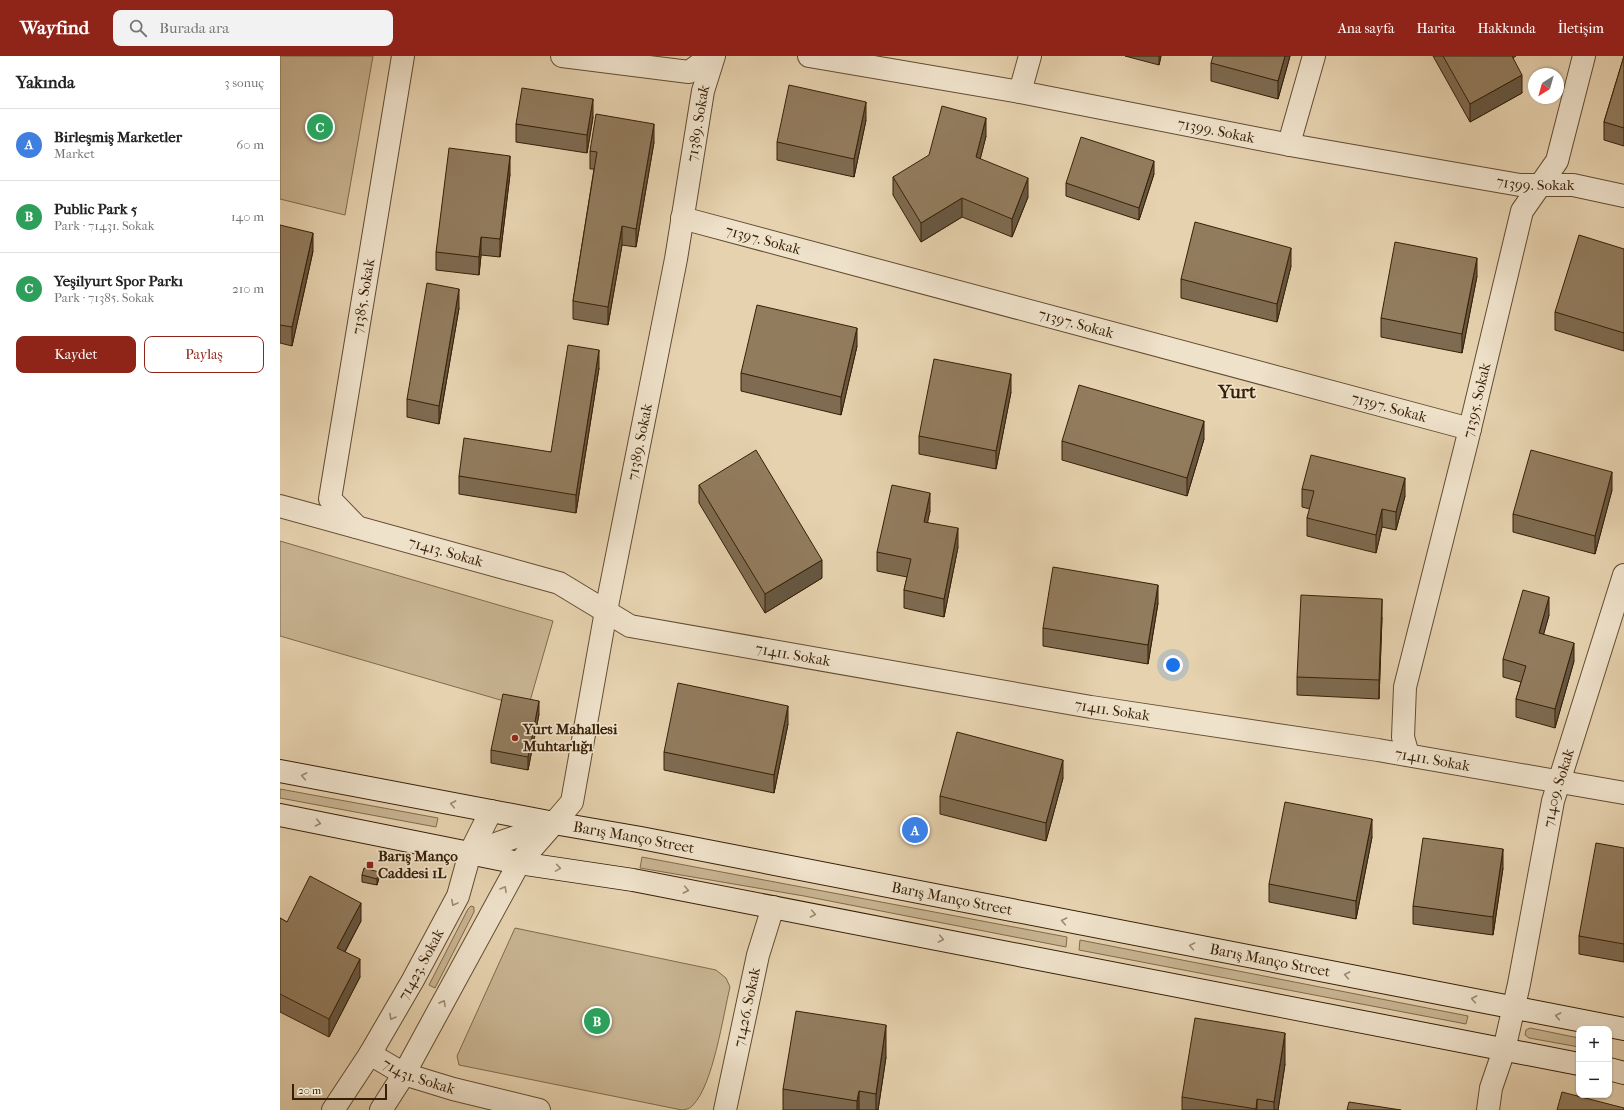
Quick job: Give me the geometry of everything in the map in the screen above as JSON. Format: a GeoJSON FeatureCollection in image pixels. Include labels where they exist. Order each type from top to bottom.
{"type":"FeatureCollection","features":[{"type":"Feature","properties":{"kind":"street","name":"71385. Sokak"},"geometry":{"type":"LineString","coordinates":[[357,527],[330,499],[404,56]]}},
{"type":"Feature","properties":{"kind":"street"},"geometry":{"type":"LineString","coordinates":[[562,56],[689,72],[711,56]]}},
{"type":"Feature","properties":{"kind":"street","name":"71389. Sokak"},"geometry":{"type":"LineString","coordinates":[[554,823],[572,802],[606,611],[676,259],[703,92],[714,56]]}},
{"type":"Feature","properties":{"kind":"street","name":"71399. Sokak"},"geometry":{"type":"LineString","coordinates":[[809,56],[1020,92],[1290,145],[1520,185],[1573,185],[1624,196]]}},
{"type":"Feature","properties":{"kind":"street"},"geometry":{"type":"LineString","coordinates":[[1020,92],[1030,56]]}},
{"type":"Feature","properties":{"kind":"street"},"geometry":{"type":"LineString","coordinates":[[1290,145],[1314,56]]}},
{"type":"Feature","properties":{"kind":"street","name":"71395. Sokak"},"geometry":{"type":"LineString","coordinates":[[1408,755],[1403,737],[1405,687],[1470,429],[1522,211],[1557,161],[1584,56]]}},
{"type":"Feature","properties":{"kind":"street","name":"71397. Sokak"},"geometry":{"type":"LineString","coordinates":[[682,218],[1470,429]]}},
{"type":"Feature","properties":{"kind":"street","name":"71413. Sokak"},"geometry":{"type":"LineString","coordinates":[[280,506],[559,584],[606,611]]}},
{"type":"Feature","properties":{"kind":"street","name":"71409. Sokak"},"geometry":{"type":"LineString","coordinates":[[1488,1110],[1491,1088],[1504,1050],[1519,984],[1553,801],[1624,575]]}},
{"type":"Feature","properties":{"kind":"street","name":"71411. Sokak"},"geometry":{"type":"LineString","coordinates":[[606,611],[630,626],[1091,707],[1408,755],[1624,793]]}},
{"type":"Feature","properties":{"kind":"street","name":"Barış Manço Street"},"geometry":{"type":"LineString","coordinates":[[280,771],[641,838],[1061,921],[1624,1029]]}},
{"type":"Feature","properties":{"kind":"street"},"geometry":{"type":"LineString","coordinates":[[491,811],[519,862]]}},
{"type":"Feature","properties":{"kind":"street","name":"71423. Sokak"},"geometry":{"type":"LineString","coordinates":[[333,1110],[370,1054],[413,980],[458,896],[470,853],[491,811]]}},
{"type":"Feature","properties":{"kind":"street"},"geometry":{"type":"LineString","coordinates":[[280,815],[470,853],[633,880],[1576,1063]]}},
{"type":"Feature","properties":{"kind":"street"},"geometry":{"type":"LineString","coordinates":[[470,853],[554,823]]}},
{"type":"Feature","properties":{"kind":"street"},"geometry":{"type":"LineString","coordinates":[[382,1110],[404,1074],[519,862],[554,823]]}},
{"type":"Feature","properties":{"kind":"street","name":"71426. Sokak"},"geometry":{"type":"LineString","coordinates":[[725,1110],[758,955],[773,907]]}},
{"type":"Feature","properties":{"kind":"street","name":"71431. Sokak"},"geometry":{"type":"LineString","coordinates":[[370,1054],[404,1074],[453,1089],[539,1110]]}},
{"type":"Feature","properties":{"kind":"street"},"geometry":{"type":"LineString","coordinates":[[1612,1070],[1624,1072]]}},
{"type":"Feature","properties":{"kind":"shaded area"},"geometry":{"type":"Polygon","coordinates":[[[280,56],[373,56],[345,215],[280,199],[280,56]]]}},
{"type":"Feature","properties":{"kind":"shaded area"},"geometry":{"type":"Polygon","coordinates":[[[280,541],[553,621],[528,708],[280,636],[280,541]]]}},
{"type":"Feature","properties":{"kind":"shaded area"},"geometry":{"type":"Polygon","coordinates":[[[280,789],[438,818],[436,827],[280,798],[280,789]]]}},
{"type":"Feature","properties":{"kind":"shaded area"},"geometry":{"type":"Polygon","coordinates":[[[642,857],[1067,937],[1066,947],[804,896],[640,868],[642,857]]]}},
{"type":"Feature","properties":{"kind":"shaded area"},"geometry":{"type":"Polygon","coordinates":[[[471,906],[474,907],[474,912],[435,988],[429,985],[468,909],[471,906]]]}},
{"type":"Feature","properties":{"kind":"shaded area"},"geometry":{"type":"Polygon","coordinates":[[[515,928],[716,970],[726,978],[730,987],[712,1067],[700,1095],[692,1106],[688,1109],[682,1110],[459,1065],[457,1056],[515,928]]]}},
{"type":"Feature","properties":{"kind":"shaded area"},"geometry":{"type":"Polygon","coordinates":[[[1080,940],[1468,1016],[1466,1024],[1079,950],[1080,940]]]}},
{"type":"Feature","properties":{"kind":"shaded area"},"geometry":{"type":"Polygon","coordinates":[[[1530,1028],[1576,1037],[1576,1046],[1529,1038],[1525,1035],[1526,1030],[1530,1028]]]}},
{"type":"Feature","properties":{"kind":"building"},"geometry":{"type":"Polygon","coordinates":[[[1213,56],[1285,56],[1278,81],[1211,63],[1213,56]]]}},
{"type":"Feature","properties":{"kind":"building"},"geometry":{"type":"Polygon","coordinates":[[[1443,56],[1512,56],[1522,75],[1470,104],[1443,56]]]}},
{"type":"Feature","properties":{"kind":"building"},"geometry":{"type":"Polygon","coordinates":[[[1624,56],[1624,128],[1604,122],[1624,56]]]}},
{"type":"Feature","properties":{"kind":"building"},"geometry":{"type":"Polygon","coordinates":[[[789,85],[866,102],[854,159],[777,142],[789,85]]]}},
{"type":"Feature","properties":{"kind":"building"},"geometry":{"type":"Polygon","coordinates":[[[522,88],[593,99],[587,135],[516,124],[522,88]]]}},
{"type":"Feature","properties":{"kind":"building"},"geometry":{"type":"Polygon","coordinates":[[[942,106],[986,118],[976,157],[1028,178],[1012,219],[962,198],[921,223],[893,177],[929,155],[942,106]]]}},
{"type":"Feature","properties":{"kind":"building"},"geometry":{"type":"Polygon","coordinates":[[[596,114],[654,124],[636,229],[622,226],[608,307],[573,301],[597,152],[590,151],[596,114]]]}},
{"type":"Feature","properties":{"kind":"building"},"geometry":{"type":"Polygon","coordinates":[[[1081,137],[1154,161],[1139,208],[1066,183],[1081,137]]]}},
{"type":"Feature","properties":{"kind":"building"},"geometry":{"type":"Polygon","coordinates":[[[449,148],[510,156],[500,239],[481,237],[479,257],[436,252],[449,148]]]}},
{"type":"Feature","properties":{"kind":"building"},"geometry":{"type":"Polygon","coordinates":[[[1195,222],[1291,248],[1277,304],[1181,279],[1195,222]]]}},
{"type":"Feature","properties":{"kind":"building"},"geometry":{"type":"Polygon","coordinates":[[[280,225],[313,233],[292,327],[280,325],[280,225]]]}},
{"type":"Feature","properties":{"kind":"building"},"geometry":{"type":"Polygon","coordinates":[[[1579,235],[1624,249],[1624,333],[1555,312],[1579,235]]]}},
{"type":"Feature","properties":{"kind":"building"},"geometry":{"type":"Polygon","coordinates":[[[1395,242],[1477,258],[1462,334],[1381,318],[1395,242]]]}},
{"type":"Feature","properties":{"kind":"building"},"geometry":{"type":"Polygon","coordinates":[[[427,283],[459,289],[439,406],[407,399],[427,283]]]}},
{"type":"Feature","properties":{"kind":"building"},"geometry":{"type":"Polygon","coordinates":[[[757,305],[857,328],[841,397],[741,373],[757,305]]]}},
{"type":"Feature","properties":{"kind":"building"},"geometry":{"type":"Polygon","coordinates":[[[568,345],[599,350],[576,495],[459,476],[464,438],[551,452],[568,345]]]}},
{"type":"Feature","properties":{"kind":"building"},"geometry":{"type":"Polygon","coordinates":[[[934,359],[1011,374],[996,451],[919,436],[934,359]]]}},
{"type":"Feature","properties":{"kind":"building"},"geometry":{"type":"Polygon","coordinates":[[[1079,385],[1204,421],[1187,478],[1062,441],[1079,385]]]}},
{"type":"Feature","properties":{"kind":"building"},"geometry":{"type":"Polygon","coordinates":[[[756,450],[822,560],[765,594],[699,485],[756,450]]]}},
{"type":"Feature","properties":{"kind":"building"},"geometry":{"type":"Polygon","coordinates":[[[1531,450],[1612,472],[1595,536],[1513,514],[1531,450]]]}},
{"type":"Feature","properties":{"kind":"building"},"geometry":{"type":"Polygon","coordinates":[[[1311,455],[1405,478],[1396,512],[1382,509],[1376,535],[1307,518],[1314,491],[1302,489],[1311,455]]]}},
{"type":"Feature","properties":{"kind":"building"},"geometry":{"type":"Polygon","coordinates":[[[892,485],[930,493],[924,522],[958,528],[944,599],[904,590],[911,559],[877,552],[892,485]]]}},
{"type":"Feature","properties":{"kind":"building"},"geometry":{"type":"Polygon","coordinates":[[[1053,567],[1158,585],[1148,645],[1043,628],[1053,567]]]}},
{"type":"Feature","properties":{"kind":"building"},"geometry":{"type":"Polygon","coordinates":[[[1523,590],[1549,597],[1539,633],[1574,643],[1555,709],[1516,699],[1526,666],[1503,659],[1523,590]]]}},
{"type":"Feature","properties":{"kind":"building"},"geometry":{"type":"Polygon","coordinates":[[[1301,595],[1382,599],[1379,680],[1297,677],[1301,595]]]}},
{"type":"Feature","properties":{"kind":"building"},"geometry":{"type":"Polygon","coordinates":[[[678,683],[788,706],[774,775],[664,752],[678,683]]]}},
{"type":"Feature","properties":{"kind":"building","name":"Yurt Mahallesi Muhtarlığı"},"geometry":{"type":"Polygon","coordinates":[[[503,694],[539,701],[528,757],[491,750],[503,694]]]}},
{"type":"Feature","properties":{"kind":"building"},"geometry":{"type":"Polygon","coordinates":[[[957,732],[1063,760],[1046,823],[940,796],[957,732]]]}},
{"type":"Feature","properties":{"kind":"building"},"geometry":{"type":"Polygon","coordinates":[[[1285,802],[1372,819],[1356,901],[1269,884],[1285,802]]]}},
{"type":"Feature","properties":{"kind":"building"},"geometry":{"type":"Polygon","coordinates":[[[1423,838],[1503,849],[1493,917],[1413,906],[1423,838]]]}},
{"type":"Feature","properties":{"kind":"building"},"geometry":{"type":"Polygon","coordinates":[[[1596,843],[1624,848],[1624,944],[1579,936],[1596,843]]]}},
{"type":"Feature","properties":{"kind":"building"},"geometry":{"type":"Polygon","coordinates":[[[364,868],[379,872],[377,879],[362,875],[364,868]]]}},
{"type":"Feature","properties":{"kind":"building"},"geometry":{"type":"Polygon","coordinates":[[[310,876],[361,903],[337,948],[360,959],[329,1019],[280,994],[280,918],[287,922],[310,876]]]}},
{"type":"Feature","properties":{"kind":"building"},"geometry":{"type":"Polygon","coordinates":[[[796,1011],[886,1025],[876,1094],[859,1091],[857,1101],[783,1089],[796,1011]]]}},
{"type":"Feature","properties":{"kind":"building"},"geometry":{"type":"Polygon","coordinates":[[[1195,1018],[1285,1033],[1274,1102],[1257,1099],[1256,1109],[1182,1097],[1195,1018]]]}},
{"type":"Feature","properties":{"kind":"building"},"geometry":{"type":"Polygon","coordinates":[[[1562,1092],[1576,1096],[1576,1098],[1585,1098],[1624,1108],[1624,1110],[1557,1110],[1562,1092]]]}},
{"type":"Feature","properties":{"kind":"building"},"geometry":{"type":"Polygon","coordinates":[[[1349,1102],[1401,1110],[1347,1110],[1349,1102]]]}},
{"type":"Feature","properties":{"kind":"place","name":"Yeşilyurt Spor Parkı"},"geometry":{"type":"Point","coordinates":[320,127]}},
{"type":"Feature","properties":{"kind":"place","name":"Yurt Mahallesi Muhtarlığı"},"geometry":{"type":"Point","coordinates":[515,738]}},
{"type":"Feature","properties":{"kind":"place","name":"Birleşmiş Marketler"},"geometry":{"type":"Point","coordinates":[915,830]}},
{"type":"Feature","properties":{"kind":"place","name":"Barış Manço Caddesi 1L"},"geometry":{"type":"Point","coordinates":[370,865]}},
{"type":"Feature","properties":{"kind":"place","name":"Public Park 5"},"geometry":{"type":"Point","coordinates":[597,1021]}},
{"type":"Feature","properties":{"kind":"district","name":"Yurt"},"geometry":{"type":"Point","coordinates":[1237,392]}}]}
